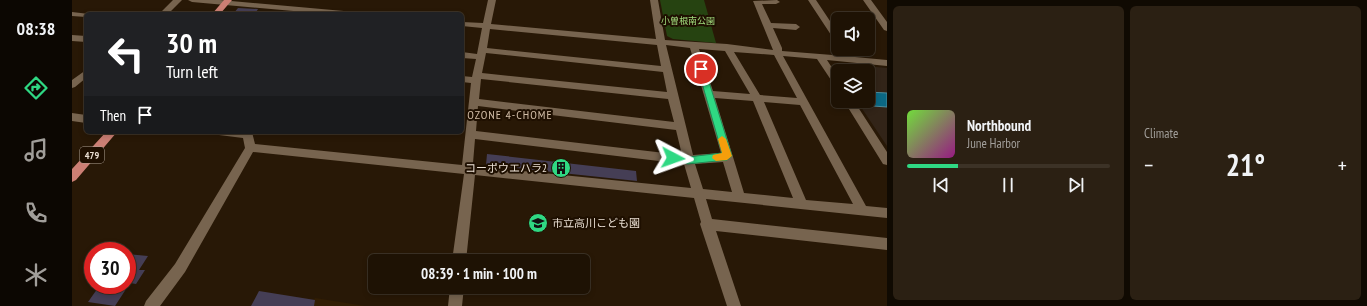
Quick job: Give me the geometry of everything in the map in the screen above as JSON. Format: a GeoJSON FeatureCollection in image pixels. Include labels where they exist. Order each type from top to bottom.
{"type":"FeatureCollection","features":[{"type":"Feature","properties":{"kind":"highway"},"geometry":{"type":"LineString","coordinates":[[217,12],[225,1]]}},
{"type":"Feature","properties":{"kind":"highway","name":"479"},"geometry":{"type":"LineString","coordinates":[[72,178],[110,134]]}},
{"type":"Feature","properties":{"kind":"street"},"geometry":{"type":"LineString","coordinates":[[165,12],[178,0]]}},
{"type":"Feature","properties":{"kind":"street"},"geometry":{"type":"LineString","coordinates":[[192,0],[225,1],[317,12]]}},
{"type":"Feature","properties":{"kind":"street"},"geometry":{"type":"LineString","coordinates":[[225,1],[237,0]]}},
{"type":"Feature","properties":{"kind":"street"},"geometry":{"type":"LineString","coordinates":[[461,254],[470,170],[467,163],[470,134],[481,53],[492,0]]}},
{"type":"Feature","properties":{"kind":"street"},"geometry":{"type":"LineString","coordinates":[[654,0],[666,68],[688,160],[706,224],[734,306]]}},
{"type":"Feature","properties":{"kind":"street"},"geometry":{"type":"LineString","coordinates":[[812,0],[831,28]]}},
{"type":"Feature","properties":{"kind":"street"},"geometry":{"type":"LineString","coordinates":[[867,0],[887,28]]}},
{"type":"Feature","properties":{"kind":"street"},"geometry":{"type":"LineString","coordinates":[[776,2],[757,1],[778,48],[777,53],[863,211]]}},
{"type":"Feature","properties":{"kind":"street"},"geometry":{"type":"LineString","coordinates":[[72,14],[84,15]]}},
{"type":"Feature","properties":{"kind":"street"},"geometry":{"type":"LineString","coordinates":[[464,24],[887,63]]}},
{"type":"Feature","properties":{"kind":"street"},"geometry":{"type":"LineString","coordinates":[[768,25],[796,27]]}},
{"type":"Feature","properties":{"kind":"street"},"geometry":{"type":"LineString","coordinates":[[72,38],[84,39]]}},
{"type":"Feature","properties":{"kind":"street"},"geometry":{"type":"LineString","coordinates":[[694,45],[740,199]]}},
{"type":"Feature","properties":{"kind":"street"},"geometry":{"type":"LineString","coordinates":[[727,48],[757,98],[802,205]]}},
{"type":"Feature","properties":{"kind":"street"},"geometry":{"type":"LineString","coordinates":[[464,55],[481,53],[666,68]]}},
{"type":"Feature","properties":{"kind":"street"},"geometry":{"type":"LineString","coordinates":[[849,56],[852,60]]}},
{"type":"Feature","properties":{"kind":"street"},"geometry":{"type":"LineString","coordinates":[[821,58],[831,73]]}},
{"type":"Feature","properties":{"kind":"street"},"geometry":{"type":"LineString","coordinates":[[72,85],[84,75]]}},
{"type":"Feature","properties":{"kind":"street"},"geometry":{"type":"LineString","coordinates":[[464,79],[477,78],[673,96]]}},
{"type":"Feature","properties":{"kind":"street"},"geometry":{"type":"LineString","coordinates":[[708,94],[803,102]]}},
{"type":"Feature","properties":{"kind":"street"},"geometry":{"type":"LineString","coordinates":[[475,102],[680,127]]}},
{"type":"Feature","properties":{"kind":"street"},"geometry":{"type":"LineString","coordinates":[[853,108],[887,161]]}},
{"type":"Feature","properties":{"kind":"street"},"geometry":{"type":"LineString","coordinates":[[72,117],[84,119]]}},
{"type":"Feature","properties":{"kind":"street"},"geometry":{"type":"LineString","coordinates":[[151,306],[180,268],[250,148],[248,134]]}},
{"type":"Feature","properties":{"kind":"street"},"geometry":{"type":"LineString","coordinates":[[470,134],[688,160],[727,156]]}},
{"type":"Feature","properties":{"kind":"street"},"geometry":{"type":"LineString","coordinates":[[250,148],[887,213]]}},
{"type":"Feature","properties":{"kind":"street"},"geometry":{"type":"LineString","coordinates":[[706,224],[887,244]]}},
{"type":"Feature","properties":{"kind":"street"},"geometry":{"type":"LineString","coordinates":[[454,306],[456,294]]}},
{"type":"Feature","properties":{"kind":"shaded area"},"geometry":{"type":"Polygon","coordinates":[[[875,67],[887,68],[887,146],[862,108],[875,108],[875,67]]]}},
{"type":"Feature","properties":{"kind":"shaded area"},"geometry":{"type":"Polygon","coordinates":[[[315,298],[365,306],[311,306],[315,298]]]}},
{"type":"Feature","properties":{"kind":"green space","name":"小曽根南公園"},"geometry":{"type":"Polygon","coordinates":[[[660,0],[704,0],[716,43],[673,39],[667,36],[660,0]]]}},
{"type":"Feature","properties":{"kind":"water"},"geometry":{"type":"Polygon","coordinates":[[[875,92],[887,93],[887,107],[875,106],[875,92]]]}},
{"type":"Feature","properties":{"kind":"building"},"geometry":{"type":"Polygon","coordinates":[[[238,8],[258,9],[256,12],[235,12],[238,8]]]}},
{"type":"Feature","properties":{"kind":"building","name":"コーポウエハラ2"},"geometry":{"type":"Polygon","coordinates":[[[487,154],[636,171],[637,181],[486,165],[487,154]]]}},
{"type":"Feature","properties":{"kind":"building"},"geometry":{"type":"Polygon","coordinates":[[[136,255],[148,256],[139,270],[145,270],[136,284],[136,255]]]}},
{"type":"Feature","properties":{"kind":"building"},"geometry":{"type":"Polygon","coordinates":[[[259,291],[315,300],[314,306],[251,306],[259,291]]]}},
{"type":"Feature","properties":{"kind":"building"},"geometry":{"type":"Polygon","coordinates":[[[94,294],[123,294],[115,306],[88,302],[94,294]]]}},
{"type":"Feature","properties":{"kind":"slow traffic"},"geometry":{"type":"LineString","coordinates":[[716,158],[727,156],[722,139]]}},
{"type":"Feature","properties":{"kind":"place","name":"コーポウエハラ2"},"geometry":{"type":"Point","coordinates":[561,168]}},
{"type":"Feature","properties":{"kind":"place","name":"市立高川こども園"},"geometry":{"type":"Point","coordinates":[538,223]}},
{"type":"Feature","properties":{"kind":"district","name":"OZONE 4-CHOME"},"geometry":{"type":"Point","coordinates":[510,114]}},
{"type":"Feature","properties":{"kind":"route"},"geometry":{"type":"LineString","coordinates":[[673,158],[688,160],[727,156],[701,69]]}}]}
